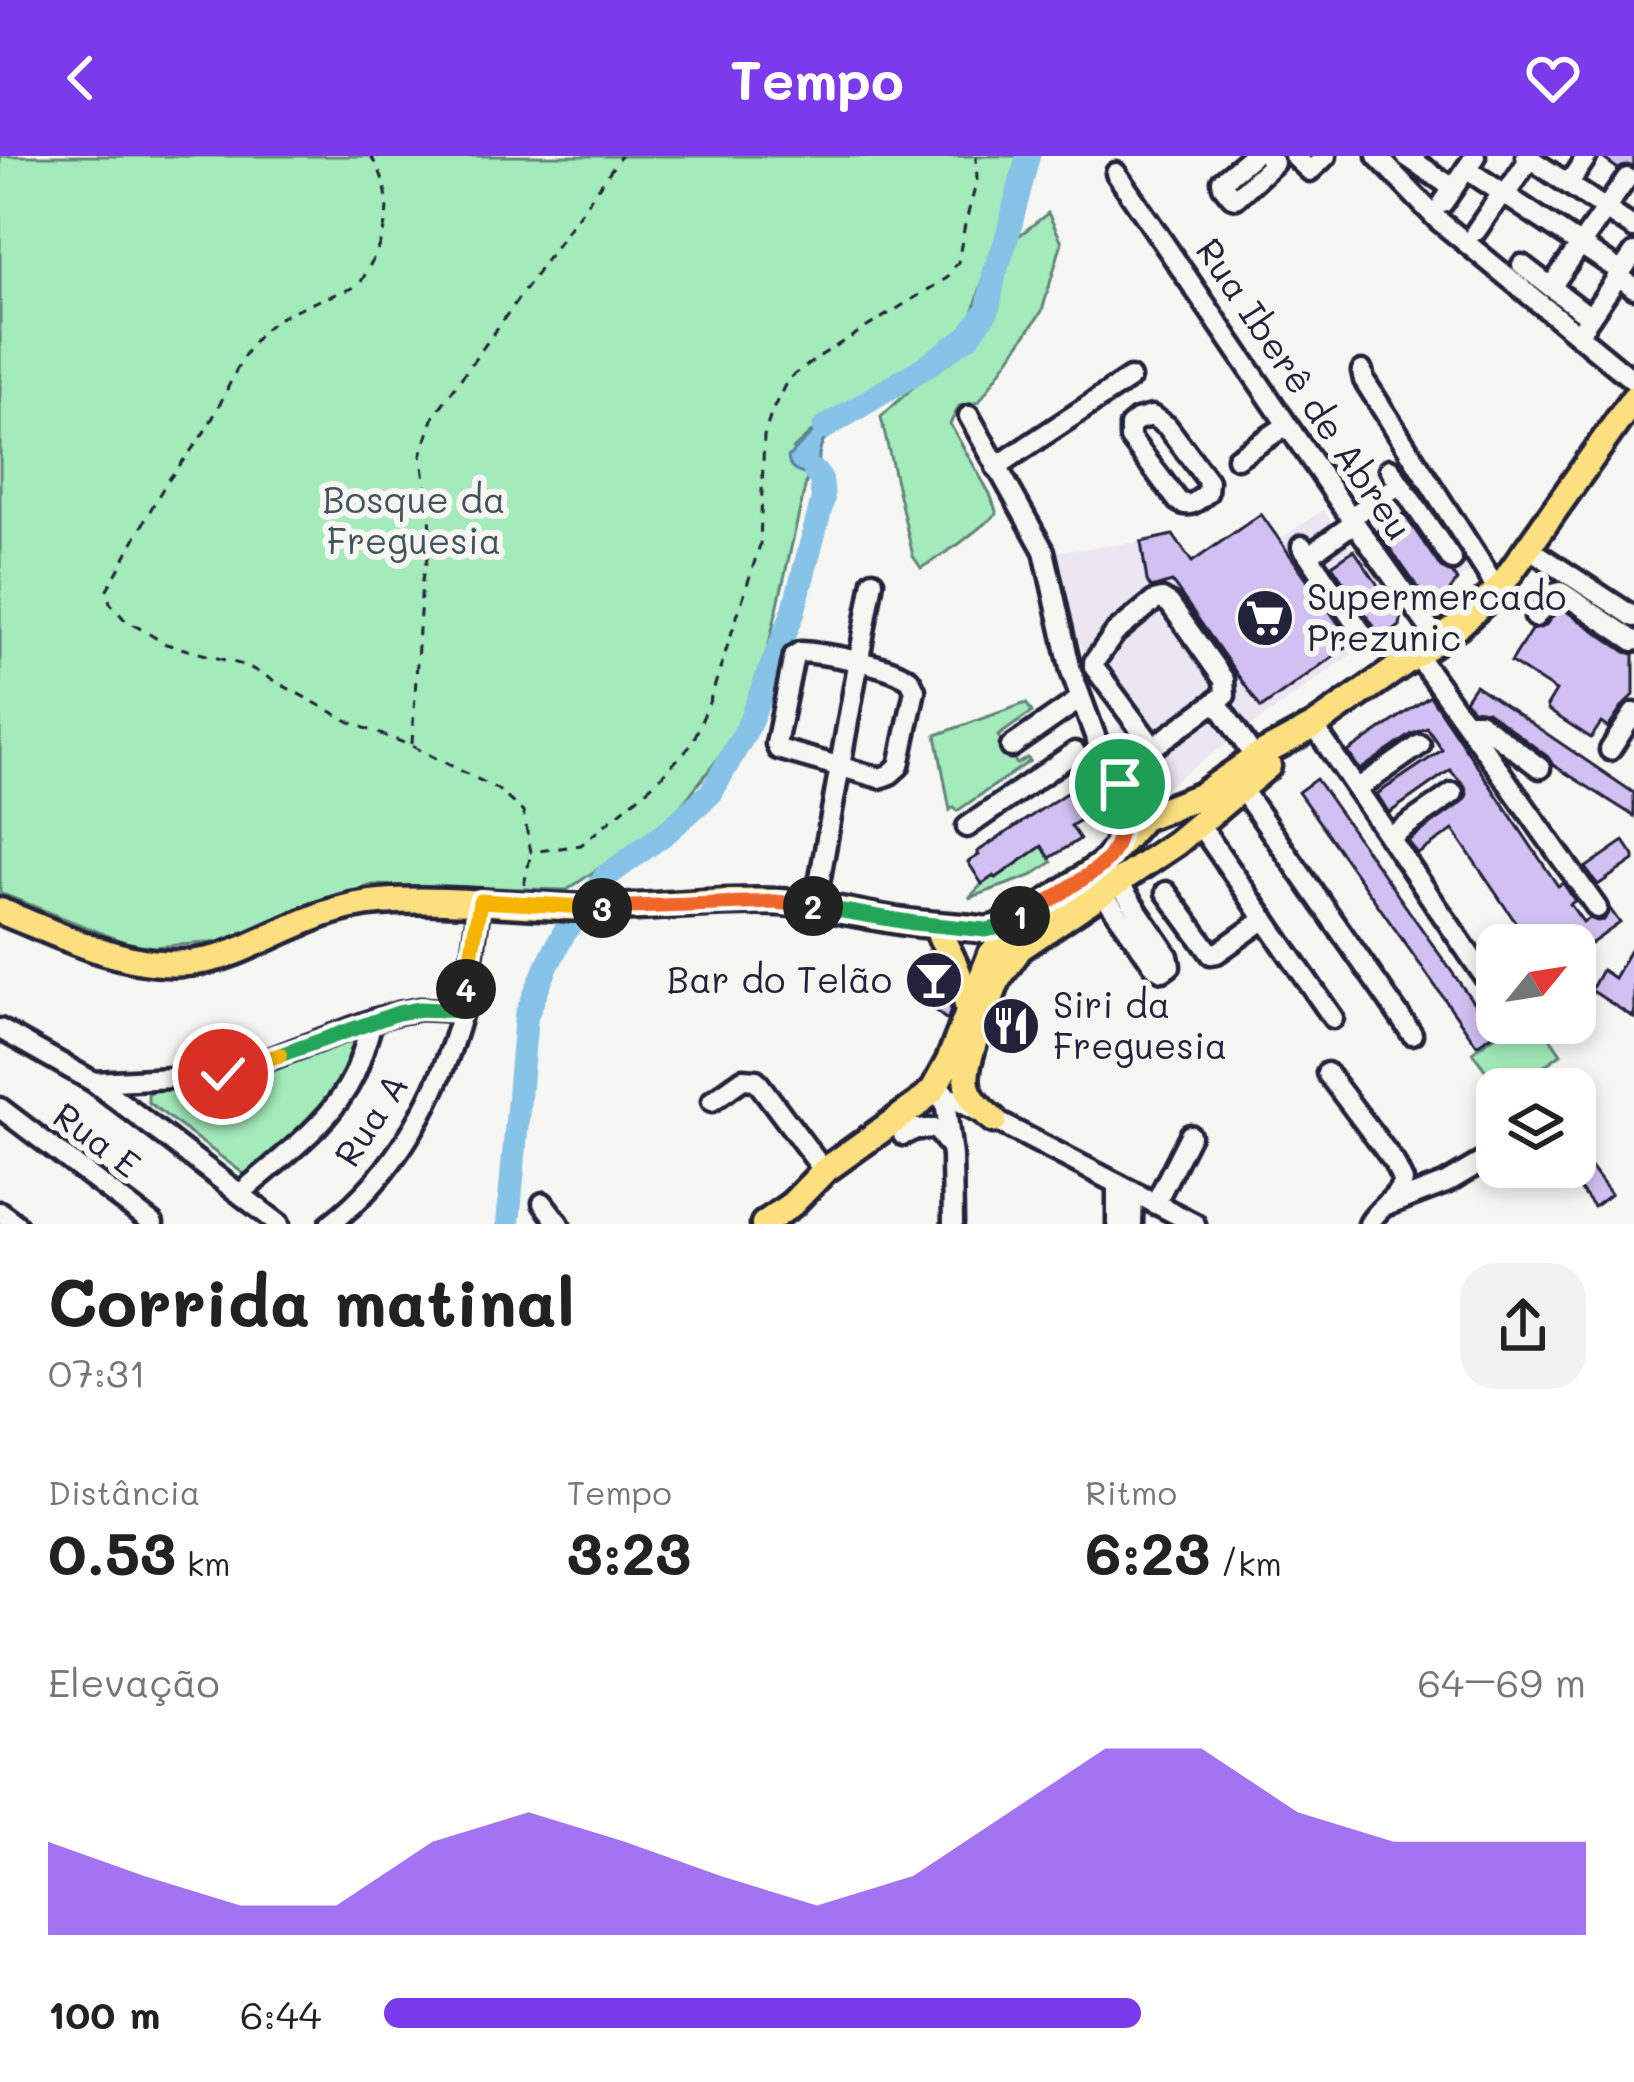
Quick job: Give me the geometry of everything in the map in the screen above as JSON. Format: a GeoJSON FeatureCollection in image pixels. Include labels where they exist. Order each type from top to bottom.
{"type":"FeatureCollection","features":[{"type":"Feature","properties":{"kind":"main road"},"geometry":{"type":"LineString","coordinates":[[994,1120],[975,1106],[966,1087],[966,1071],[972,1023],[994,948],[1033,912],[1110,856],[1137,823],[1247,770],[1438,640],[1498,590],[1634,398]]}},
{"type":"Feature","properties":{"kind":"main road"},"geometry":{"type":"LineString","coordinates":[[764,1224],[904,1135],[938,1088],[1011,957],[1176,843],[1247,770]]}},
{"type":"Feature","properties":{"kind":"main road"},"geometry":{"type":"LineString","coordinates":[[1110,887],[1131,863],[1165,839],[1165,823],[1154,813]]}},
{"type":"Feature","properties":{"kind":"main road"},"geometry":{"type":"LineString","coordinates":[[0,911],[116,956],[171,964],[231,954],[358,905],[415,900],[565,908],[775,902],[986,930],[1033,912]]}},
{"type":"Feature","properties":{"kind":"main road"},"geometry":{"type":"LineString","coordinates":[[914,923],[940,936],[994,948],[1011,949],[1029,941]]}},
{"type":"Feature","properties":{"kind":"main road"},"geometry":{"type":"LineString","coordinates":[[940,936],[965,993],[972,1023]]}},
{"type":"Feature","properties":{"kind":"main road"},"geometry":{"type":"LineString","coordinates":[[792,1204],[824,1171],[938,1088]]}},
{"type":"Feature","properties":{"kind":"street"},"geometry":{"type":"LineString","coordinates":[[1252,156],[1222,181],[1232,197],[1274,164],[1268,156]]}},
{"type":"Feature","properties":{"kind":"street"},"geometry":{"type":"LineString","coordinates":[[1294,156],[1310,171],[1326,156]]}},
{"type":"Feature","properties":{"kind":"street"},"geometry":{"type":"LineString","coordinates":[[1377,156],[1437,219],[1634,381]]}},
{"type":"Feature","properties":{"kind":"street"},"geometry":{"type":"LineString","coordinates":[[1569,183],[1587,156]]}},
{"type":"Feature","properties":{"kind":"street"},"geometry":{"type":"LineString","coordinates":[[1476,231],[1528,157],[1634,228]]}},
{"type":"Feature","properties":{"kind":"street"},"geometry":{"type":"LineString","coordinates":[[1416,159],[1448,195],[1470,163],[1504,194],[1614,267],[1627,281]]}},
{"type":"Feature","properties":{"kind":"street","name":"Rua Iberê de Abreu"},"geometry":{"type":"LineString","coordinates":[[1116,173],[1438,640]]}},
{"type":"Feature","properties":{"kind":"street"},"geometry":{"type":"LineString","coordinates":[[1551,287],[1627,178]]}},
{"type":"Feature","properties":{"kind":"street"},"geometry":{"type":"LineString","coordinates":[[1578,335],[1627,281],[1634,253]]}},
{"type":"Feature","properties":{"kind":"street"},"geometry":{"type":"LineString","coordinates":[[1522,265],[1590,317]]}},
{"type":"Feature","properties":{"kind":"street"},"geometry":{"type":"LineString","coordinates":[[1363,370],[1364,380],[1498,590]]}},
{"type":"Feature","properties":{"kind":"street"},"geometry":{"type":"LineString","coordinates":[[996,467],[1123,382],[1137,419]]}},
{"type":"Feature","properties":{"kind":"street"},"geometry":{"type":"LineString","coordinates":[[969,416],[1044,551],[1079,699],[1115,785],[1120,812],[1110,856]]}},
{"type":"Feature","properties":{"kind":"street"},"geometry":{"type":"LineString","coordinates":[[1137,419],[1160,419],[1208,481],[1207,493],[1192,505],[1178,501],[1135,446],[1128,431],[1137,419]]}},
{"type":"Feature","properties":{"kind":"street"},"geometry":{"type":"LineString","coordinates":[[1238,458],[1287,425]]}},
{"type":"Feature","properties":{"kind":"street"},"geometry":{"type":"LineString","coordinates":[[1364,636],[1306,550],[1353,520],[1395,477],[1453,560]]}},
{"type":"Feature","properties":{"kind":"street"},"geometry":{"type":"LineString","coordinates":[[1530,549],[1608,612],[1634,641]]}},
{"type":"Feature","properties":{"kind":"street"},"geometry":{"type":"LineString","coordinates":[[814,906],[873,581]]}},
{"type":"Feature","properties":{"kind":"street"},"geometry":{"type":"LineString","coordinates":[[1534,617],[1556,591],[1634,617]]}},
{"type":"Feature","properties":{"kind":"street"},"geometry":{"type":"LineString","coordinates":[[1162,599],[1224,680],[1225,695],[1212,704],[1151,744],[1094,662],[1115,632],[1162,599]]}},
{"type":"Feature","properties":{"kind":"street"},"geometry":{"type":"LineString","coordinates":[[800,652],[895,671],[909,678],[915,690],[898,766],[880,778],[838,767],[778,749],[776,744],[794,656],[800,652]]}},
{"type":"Feature","properties":{"kind":"street"},"geometry":{"type":"LineString","coordinates":[[1417,655],[1597,908]]}},
{"type":"Feature","properties":{"kind":"street"},"geometry":{"type":"LineString","coordinates":[[1045,773],[1017,743],[1079,699]]}},
{"type":"Feature","properties":{"kind":"street"},"geometry":{"type":"LineString","coordinates":[[1212,704],[1247,770],[1412,1034]]}},
{"type":"Feature","properties":{"kind":"street"},"geometry":{"type":"LineString","coordinates":[[1610,750],[1634,713]]}},
{"type":"Feature","properties":{"kind":"street"},"geometry":{"type":"LineString","coordinates":[[1465,722],[1479,722],[1540,768]]}},
{"type":"Feature","properties":{"kind":"street"},"geometry":{"type":"LineString","coordinates":[[1314,726],[1476,964]]}},
{"type":"Feature","properties":{"kind":"street"},"geometry":{"type":"LineString","coordinates":[[1357,789],[1420,745]]}},
{"type":"Feature","properties":{"kind":"street"},"geometry":{"type":"LineString","coordinates":[[967,827],[1075,752]]}},
{"type":"Feature","properties":{"kind":"street"},"geometry":{"type":"LineString","coordinates":[[1110,772],[1154,813]]}},
{"type":"Feature","properties":{"kind":"street"},"geometry":{"type":"LineString","coordinates":[[1390,837],[1454,793]]}},
{"type":"Feature","properties":{"kind":"street"},"geometry":{"type":"LineString","coordinates":[[1199,824],[1333,1018]]}},
{"type":"Feature","properties":{"kind":"street"},"geometry":{"type":"LineString","coordinates":[[1166,892],[1211,954],[1265,919]]}},
{"type":"Feature","properties":{"kind":"street","name":"Rua A"},"geometry":{"type":"LineString","coordinates":[[330,1224],[397,1156],[446,1062],[462,1011],[480,901]]}},
{"type":"Feature","properties":{"kind":"street"},"geometry":{"type":"LineString","coordinates":[[94,1082],[238,1071],[373,1020],[420,1009],[462,1011]]}},
{"type":"Feature","properties":{"kind":"street"},"geometry":{"type":"LineString","coordinates":[[241,1193],[336,1104],[353,1078],[373,1020]]}},
{"type":"Feature","properties":{"kind":"street"},"geometry":{"type":"LineString","coordinates":[[0,1029],[94,1082],[279,1224]]}},
{"type":"Feature","properties":{"kind":"street"},"geometry":{"type":"LineString","coordinates":[[1328,1073],[1401,1174],[1400,1190],[1375,1216]]}},
{"type":"Feature","properties":{"kind":"street"},"geometry":{"type":"LineString","coordinates":[[712,1101],[743,1079],[756,1080],[824,1171]]}},
{"type":"Feature","properties":{"kind":"street"},"geometry":{"type":"LineString","coordinates":[[938,1088],[1195,1224]]}},
{"type":"Feature","properties":{"kind":"street"},"geometry":{"type":"LineString","coordinates":[[938,1088],[952,1156],[953,1224]]}},
{"type":"Feature","properties":{"kind":"street","name":"Rua E"},"geometry":{"type":"LineString","coordinates":[[0,1108],[153,1224]]}},
{"type":"Feature","properties":{"kind":"street"},"geometry":{"type":"LineString","coordinates":[[952,1156],[968,1128],[994,1120]]}},
{"type":"Feature","properties":{"kind":"street"},"geometry":{"type":"LineString","coordinates":[[904,1135],[936,1129],[952,1156]]}},
{"type":"Feature","properties":{"kind":"street"},"geometry":{"type":"LineString","coordinates":[[1155,1204],[1190,1136]]}},
{"type":"Feature","properties":{"kind":"street"},"geometry":{"type":"LineString","coordinates":[[1375,1216],[1476,1165]]}},
{"type":"Feature","properties":{"kind":"street"},"geometry":{"type":"LineString","coordinates":[[1117,1224],[1125,1188]]}},
{"type":"Feature","properties":{"kind":"street"},"geometry":{"type":"LineString","coordinates":[[1125,1188],[1132,1224]]}},
{"type":"Feature","properties":{"kind":"street"},"geometry":{"type":"LineString","coordinates":[[543,1203],[560,1224]]}},
{"type":"Feature","properties":{"kind":"street"},"geometry":{"type":"LineString","coordinates":[[0,1212],[16,1224]]}},
{"type":"Feature","properties":{"kind":"path"},"geometry":{"type":"LineString","coordinates":[[370,156],[387,191],[388,220],[358,285],[295,310],[266,328],[245,353],[210,423],[169,480],[107,589],[110,603],[124,620],[166,644],[247,666],[354,724],[412,746],[497,789],[523,812],[531,851],[520,904]]}},
{"type":"Feature","properties":{"kind":"path"},"geometry":{"type":"LineString","coordinates":[[412,746],[422,580],[431,541],[422,454],[434,416],[621,156]]}},
{"type":"Feature","properties":{"kind":"path"},"geometry":{"type":"LineString","coordinates":[[531,851],[581,845],[657,782],[692,744],[760,545],[762,454],[772,411],[788,379],[947,278],[958,262],[977,181],[976,156]]}},
{"type":"Feature","properties":{"kind":"shaded area"},"geometry":{"type":"Polygon","coordinates":[[[1404,456],[1475,568],[1427,602],[1351,492],[1404,456]]]}},
{"type":"Feature","properties":{"kind":"shaded area"},"geometry":{"type":"Polygon","coordinates":[[[1323,510],[1401,619],[1151,798],[1075,632],[1055,552],[1173,535],[1192,562],[1261,514],[1279,540],[1323,510]]]}},
{"type":"Feature","properties":{"kind":"green space","name":"Bosque da Freguesia"},"geometry":{"type":"Polygon","coordinates":[[[0,156],[1018,156],[972,316],[945,349],[838,408],[793,449],[808,474],[768,648],[731,742],[670,820],[567,890],[372,885],[218,942],[139,948],[0,893],[0,156]]]}},
{"type":"Feature","properties":{"kind":"green space"},"geometry":{"type":"Polygon","coordinates":[[[1048,213],[1062,242],[1042,311],[979,402],[959,406],[950,424],[997,514],[921,568],[913,556],[881,417],[940,362],[992,294],[1016,238],[1048,213]]]}},
{"type":"Feature","properties":{"kind":"green space"},"geometry":{"type":"Polygon","coordinates":[[[1026,703],[1032,712],[998,736],[1017,764],[1030,761],[957,811],[950,810],[936,735],[1026,703]]]}},
{"type":"Feature","properties":{"kind":"green space"},"geometry":{"type":"Polygon","coordinates":[[[1042,846],[1052,862],[1031,876],[969,898],[982,884],[1042,846]]]}},
{"type":"Feature","properties":{"kind":"green space"},"geometry":{"type":"Polygon","coordinates":[[[355,1037],[361,1044],[323,1115],[248,1177],[148,1102],[148,1094],[156,1089],[236,1078],[355,1037]]]}},
{"type":"Feature","properties":{"kind":"green space"},"geometry":{"type":"Polygon","coordinates":[[[1483,1044],[1554,1044],[1561,1054],[1541,1068],[1484,1068],[1472,1052],[1483,1044]]]}},
{"type":"Feature","properties":{"kind":"water"},"geometry":{"type":"Polygon","coordinates":[[[838,408],[851,410],[821,446],[823,499],[817,481],[795,470],[788,457],[838,408]]]}},
{"type":"Feature","properties":{"kind":"building"},"geometry":{"type":"Polygon","coordinates":[[[1600,156],[1634,156],[1634,167],[1618,169],[1600,156]]]}},
{"type":"Feature","properties":{"kind":"building","name":"Supermercado Prezunic"},"geometry":{"type":"Polygon","coordinates":[[[1261,514],[1352,643],[1261,708],[1172,582],[1151,588],[1141,542],[1173,535],[1192,562],[1261,514]]]}},
{"type":"Feature","properties":{"kind":"building"},"geometry":{"type":"Polygon","coordinates":[[[1404,514],[1441,568],[1457,581],[1434,605],[1378,531],[1404,514]]]}},
{"type":"Feature","properties":{"kind":"building"},"geometry":{"type":"Polygon","coordinates":[[[1354,550],[1401,619],[1400,626],[1375,643],[1375,628],[1332,565],[1354,550]]]}},
{"type":"Feature","properties":{"kind":"building"},"geometry":{"type":"Polygon","coordinates":[[[1560,607],[1634,654],[1634,695],[1608,728],[1601,723],[1591,738],[1548,710],[1556,691],[1511,662],[1531,630],[1545,626],[1560,607]]]}},
{"type":"Feature","properties":{"kind":"building"},"geometry":{"type":"Polygon","coordinates":[[[1475,685],[1634,793],[1634,816],[1553,765],[1487,711],[1472,709],[1465,700],[1475,685]]]}},
{"type":"Feature","properties":{"kind":"building"},"geometry":{"type":"Polygon","coordinates":[[[1430,696],[1558,886],[1563,883],[1583,922],[1604,920],[1610,909],[1620,923],[1596,940],[1596,924],[1517,924],[1453,830],[1418,854],[1408,841],[1465,800],[1465,786],[1450,770],[1389,813],[1377,794],[1442,750],[1427,728],[1360,770],[1348,752],[1430,696]]]}},
{"type":"Feature","properties":{"kind":"building"},"geometry":{"type":"Polygon","coordinates":[[[1316,779],[1476,1006],[1476,1044],[1298,792],[1316,779]]]}},
{"type":"Feature","properties":{"kind":"building"},"geometry":{"type":"Polygon","coordinates":[[[1081,783],[1095,806],[1071,826],[1080,839],[1050,858],[1042,846],[982,884],[968,862],[977,852],[1081,783]]]}},
{"type":"Feature","properties":{"kind":"building"},"geometry":{"type":"Polygon","coordinates":[[[1624,841],[1634,860],[1598,885],[1585,868],[1624,841]]]}},
{"type":"Feature","properties":{"kind":"building"},"geometry":{"type":"Polygon","coordinates":[[[1634,943],[1634,1018],[1596,993],[1602,970],[1614,978],[1634,943]]]}},
{"type":"Feature","properties":{"kind":"building","name":"Bar do Telão"},"geometry":{"type":"Polygon","coordinates":[[[928,952],[948,995],[947,1020],[912,992],[928,952]]]}},
{"type":"Feature","properties":{"kind":"building","name":"Siri da Freguesia"},"geometry":{"type":"Polygon","coordinates":[[[1005,1006],[1031,1021],[1020,1044],[995,1032],[1005,1006]]]}},
{"type":"Feature","properties":{"kind":"building"},"geometry":{"type":"Polygon","coordinates":[[[1596,1174],[1611,1194],[1594,1207],[1579,1188],[1596,1188],[1596,1174]]]}},
{"type":"Feature","properties":{"kind":"waterway"},"geometry":{"type":"LineString","coordinates":[[824,428],[969,336],[988,309],[1028,156]]}},
{"type":"Feature","properties":{"kind":"waterway"},"geometry":{"type":"LineString","coordinates":[[508,1224],[526,1016],[564,933],[605,877],[711,793],[748,727],[793,613],[823,499],[821,479],[815,472]]}},
{"type":"Feature","properties":{"kind":"place","name":"Supermercado Prezunic"},"geometry":{"type":"Point","coordinates":[1265,618]}},
{"type":"Feature","properties":{"kind":"place","name":"Bar do Telão"},"geometry":{"type":"Point","coordinates":[934,980]}},
{"type":"Feature","properties":{"kind":"place","name":"Siri da Freguesia"},"geometry":{"type":"Point","coordinates":[1011,1026]}},
{"type":"Feature","properties":{"kind":"route"},"geometry":{"type":"LineString","coordinates":[[223,1074],[398,1013],[462,1011],[480,901],[565,908],[775,902],[914,923],[996,928],[1033,912],[1110,856],[1120,812],[1110,772],[1120,784]]}}]}
